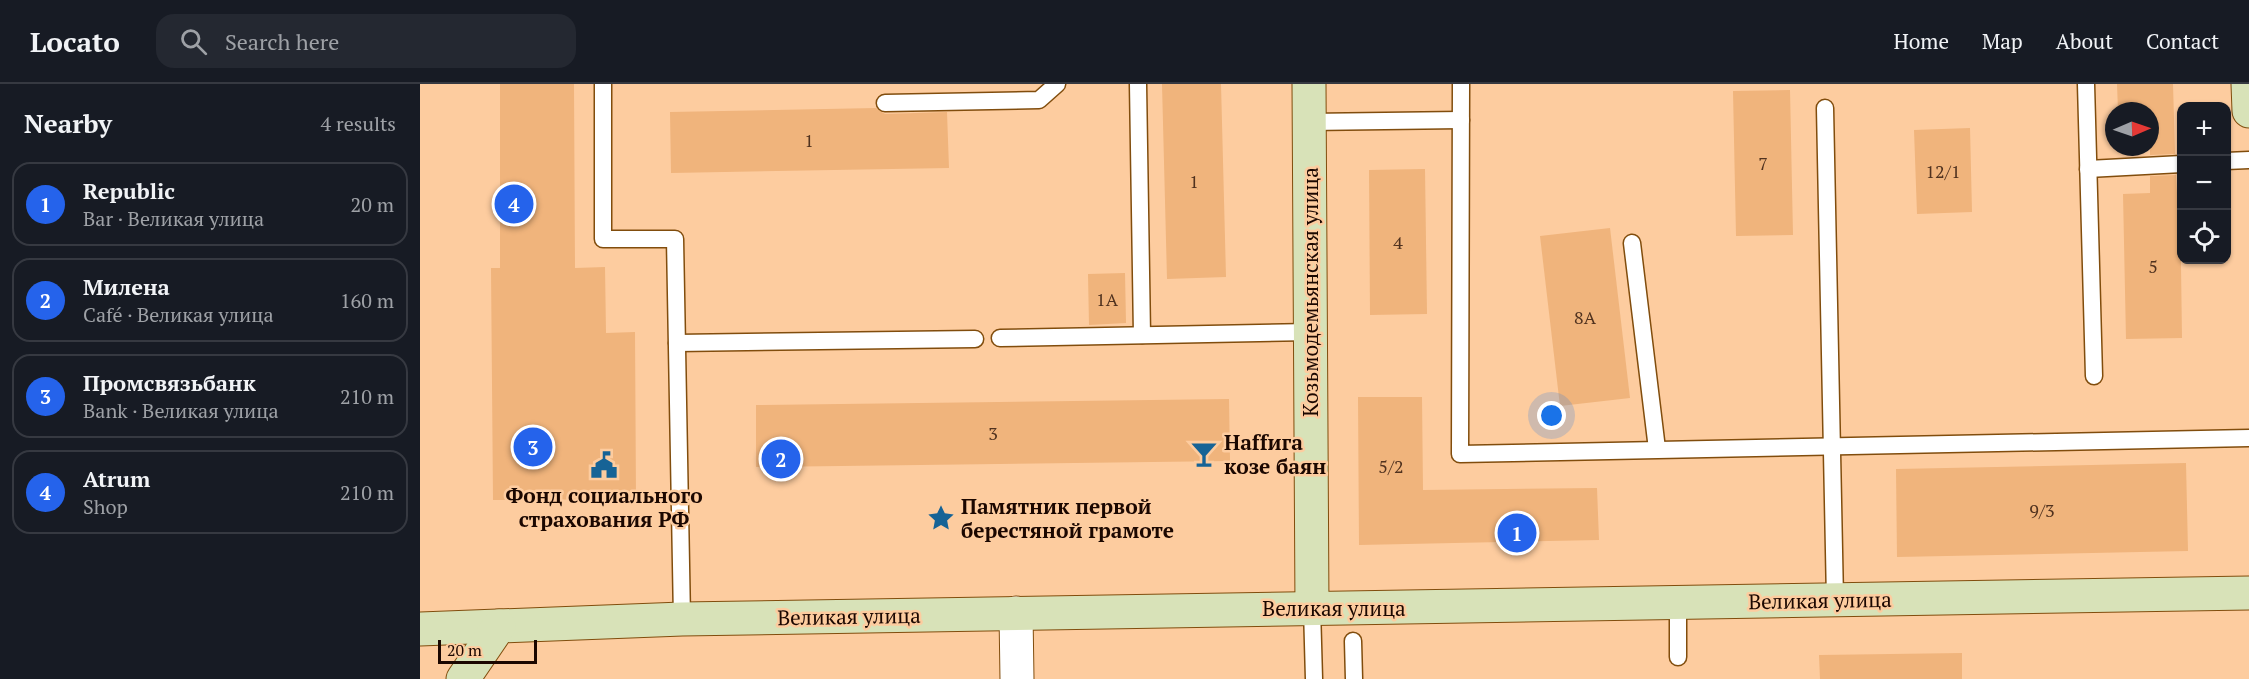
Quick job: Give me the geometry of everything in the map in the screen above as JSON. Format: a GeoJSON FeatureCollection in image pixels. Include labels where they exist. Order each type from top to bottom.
{"type":"FeatureCollection","features":[{"type":"Feature","properties":{"kind":"main road","name":"Козьмодемьянская улица"},"geometry":{"type":"LineString","coordinates":[[1309,84],[1312,608]]}},
{"type":"Feature","properties":{"kind":"main road"},"geometry":{"type":"LineString","coordinates":[[2248,84],[2249,111]]}},
{"type":"Feature","properties":{"kind":"main road","name":"Великая улица"},"geometry":{"type":"LineString","coordinates":[[420,629],[682,619],[2249,593]]}},
{"type":"Feature","properties":{"kind":"main road"},"geometry":{"type":"LineString","coordinates":[[463,679],[499,626]]}},
{"type":"Feature","properties":{"kind":"street"},"geometry":{"type":"LineString","coordinates":[[1016,613],[1017,679]]}},
{"type":"Feature","properties":{"kind":"lane"},"geometry":{"type":"LineString","coordinates":[[603,84],[603,239],[675,239],[682,619]]}},
{"type":"Feature","properties":{"kind":"lane"},"geometry":{"type":"LineString","coordinates":[[885,103],[1039,100],[1057,84]]}},
{"type":"Feature","properties":{"kind":"lane"},"geometry":{"type":"LineString","coordinates":[[1138,84],[1142,336]]}},
{"type":"Feature","properties":{"kind":"lane"},"geometry":{"type":"LineString","coordinates":[[1461,84],[1460,454],[2249,438]]}},
{"type":"Feature","properties":{"kind":"lane"},"geometry":{"type":"LineString","coordinates":[[2086,84],[2094,376]]}},
{"type":"Feature","properties":{"kind":"lane"},"geometry":{"type":"LineString","coordinates":[[1825,108],[1835,600]]}},
{"type":"Feature","properties":{"kind":"lane"},"geometry":{"type":"LineString","coordinates":[[1309,122],[1461,120]]}},
{"type":"Feature","properties":{"kind":"lane"},"geometry":{"type":"LineString","coordinates":[[2231,161],[2249,160]]}},
{"type":"Feature","properties":{"kind":"lane"},"geometry":{"type":"LineString","coordinates":[[2088,169],[2177,164]]}},
{"type":"Feature","properties":{"kind":"lane"},"geometry":{"type":"LineString","coordinates":[[1632,243],[1657,449]]}},
{"type":"Feature","properties":{"kind":"lane"},"geometry":{"type":"LineString","coordinates":[[1000,338],[1310,332]]}},
{"type":"Feature","properties":{"kind":"lane"},"geometry":{"type":"LineString","coordinates":[[677,343],[975,339]]}},
{"type":"Feature","properties":{"kind":"lane"},"geometry":{"type":"LineString","coordinates":[[1678,603],[1678,657]]}},
{"type":"Feature","properties":{"kind":"lane"},"geometry":{"type":"LineString","coordinates":[[1312,608],[1314,679]]}},
{"type":"Feature","properties":{"kind":"lane"},"geometry":{"type":"LineString","coordinates":[[1353,641],[1354,679]]}},
{"type":"Feature","properties":{"kind":"building"},"geometry":{"type":"Polygon","coordinates":[[[500,84],[574,84],[575,268],[605,267],[606,333],[635,332],[636,499],[493,500],[491,268],[500,268],[500,84]]]}},
{"type":"Feature","properties":{"kind":"building"},"geometry":{"type":"Polygon","coordinates":[[[1162,84],[1221,84],[1226,277],[1167,279],[1162,84]]]}},
{"type":"Feature","properties":{"kind":"building"},"geometry":{"type":"Polygon","coordinates":[[[2117,84],[2173,84],[2175,154],[2159,155],[2159,102],[2118,102],[2117,84]]]}},
{"type":"Feature","properties":{"kind":"building"},"geometry":{"type":"Polygon","coordinates":[[[1790,90],[1793,235],[1736,236],[1733,91],[1790,90]]]}},
{"type":"Feature","properties":{"kind":"building"},"geometry":{"type":"Polygon","coordinates":[[[876,108],[885,114],[947,112],[949,168],[671,173],[670,112],[876,108]]]}},
{"type":"Feature","properties":{"kind":"building"},"geometry":{"type":"Polygon","coordinates":[[[1970,128],[1972,212],[1917,214],[1914,130],[1970,128]]]}},
{"type":"Feature","properties":{"kind":"building"},"geometry":{"type":"Polygon","coordinates":[[[1425,169],[1427,314],[1370,315],[1369,170],[1425,169]]]}},
{"type":"Feature","properties":{"kind":"building"},"geometry":{"type":"Polygon","coordinates":[[[2176,175],[2177,264],[2181,264],[2182,338],[2126,339],[2123,194],[2150,193],[2150,176],[2176,175]]]}},
{"type":"Feature","properties":{"kind":"building"},"geometry":{"type":"Polygon","coordinates":[[[1610,228],[1630,398],[1560,406],[1540,236],[1610,228]]]}},
{"type":"Feature","properties":{"kind":"building"},"geometry":{"type":"Polygon","coordinates":[[[1125,273],[1126,323],[1089,325],[1088,274],[1125,273]]]}},
{"type":"Feature","properties":{"kind":"building"},"geometry":{"type":"Polygon","coordinates":[[[1358,397],[1422,397],[1423,490],[1597,488],[1599,540],[1359,545],[1358,397]]]}},
{"type":"Feature","properties":{"kind":"building"},"geometry":{"type":"Polygon","coordinates":[[[1229,399],[1230,461],[756,467],[756,405],[1229,399]]]}},
{"type":"Feature","properties":{"kind":"building"},"geometry":{"type":"Polygon","coordinates":[[[2186,463],[2188,551],[1897,557],[1896,469],[2186,463]]]}},
{"type":"Feature","properties":{"kind":"building"},"geometry":{"type":"Polygon","coordinates":[[[1962,653],[1962,679],[1820,679],[1819,655],[1962,653]]]}},
{"type":"Feature","properties":{"kind":"place","name":"Atrum"},"geometry":{"type":"Point","coordinates":[514,204]}},
{"type":"Feature","properties":{"kind":"place","name":"Промсвязьбанк"},"geometry":{"type":"Point","coordinates":[533,447]}},
{"type":"Feature","properties":{"kind":"place","name":"Наffига козе баян"},"geometry":{"type":"Point","coordinates":[1204,454]}},
{"type":"Feature","properties":{"kind":"place","name":"Милена"},"geometry":{"type":"Point","coordinates":[781,459]}},
{"type":"Feature","properties":{"kind":"place","name":"Фонд социального страхования РФ"},"geometry":{"type":"Point","coordinates":[604,465]}},
{"type":"Feature","properties":{"kind":"place","name":"Памятник первой берестяной грамоте"},"geometry":{"type":"Point","coordinates":[941,518]}},
{"type":"Feature","properties":{"kind":"place","name":"Republic"},"geometry":{"type":"Point","coordinates":[1517,533]}}]}
